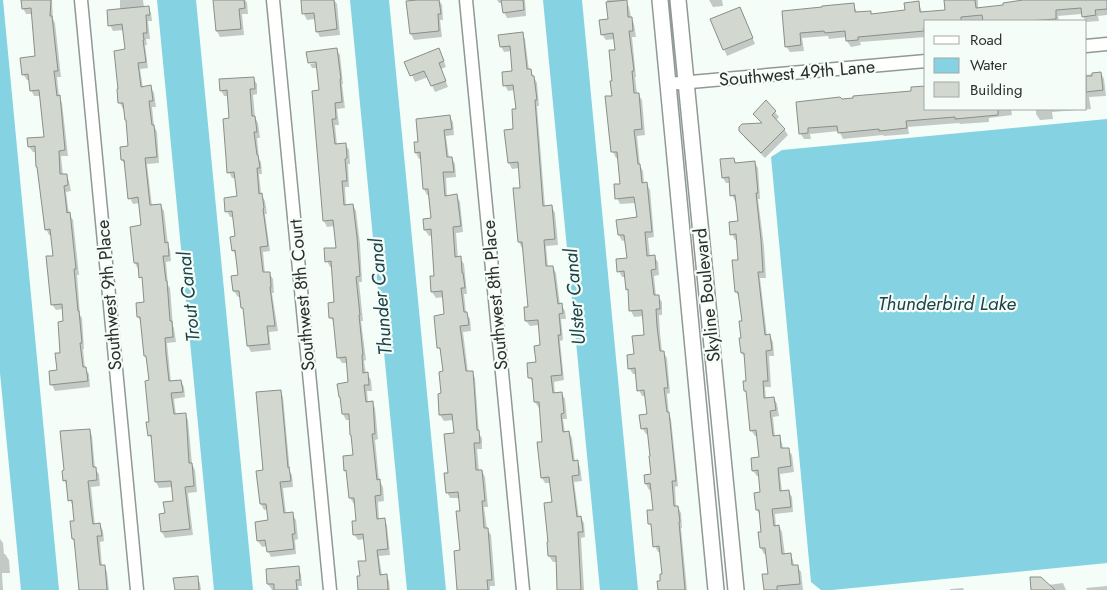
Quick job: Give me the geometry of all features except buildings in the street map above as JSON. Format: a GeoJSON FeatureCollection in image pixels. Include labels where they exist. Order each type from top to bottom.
{"type":"FeatureCollection","features":[{"type":"Feature","properties":{"kind":"street","name":"Southwest 9th Place"},"geometry":{"type":"LineString","coordinates":[[81,0],[137,590]]}},
{"type":"Feature","properties":{"kind":"street","name":"Southwest 8th Court"},"geometry":{"type":"LineString","coordinates":[[273,0],[330,590]]}},
{"type":"Feature","properties":{"kind":"street","name":"Southwest 8th Place"},"geometry":{"type":"LineString","coordinates":[[466,0],[523,590]]}},
{"type":"Feature","properties":{"kind":"street","name":"Skyline Boulevard"},"geometry":{"type":"LineString","coordinates":[[660,0],[716,590]]}},
{"type":"Feature","properties":{"kind":"street","name":"Skyline Boulevard"},"geometry":{"type":"LineString","coordinates":[[678,0],[736,590]]}},
{"type":"Feature","properties":{"kind":"street"},"geometry":{"type":"LineString","coordinates":[[1087,46],[1107,44]]}},
{"type":"Feature","properties":{"kind":"street","name":"Southwest 49th Lane"},"geometry":{"type":"LineString","coordinates":[[668,84],[924,61]]}},
{"type":"Feature","properties":{"kind":"water"},"geometry":{"type":"Polygon","coordinates":[[[0,0],[3,0],[59,590],[21,590],[0,373],[0,0]]]}},
{"type":"Feature","properties":{"kind":"water","name":"Trout Canal"},"geometry":{"type":"Polygon","coordinates":[[[157,0],[196,0],[253,590],[214,590],[157,0]]]}},
{"type":"Feature","properties":{"kind":"water","name":"Thunder Canal"},"geometry":{"type":"Polygon","coordinates":[[[350,0],[389,0],[446,590],[407,590],[350,0]]]}},
{"type":"Feature","properties":{"kind":"water","name":"Ulster Canal"},"geometry":{"type":"Polygon","coordinates":[[[543,0],[582,0],[638,590],[600,590],[543,0]]]}},
{"type":"Feature","properties":{"kind":"water","name":"Thunderbird Lake"},"geometry":{"type":"Polygon","coordinates":[[[1107,119],[1107,563],[821,590],[811,582],[771,157],[782,150],[1107,119]]]}}]}
